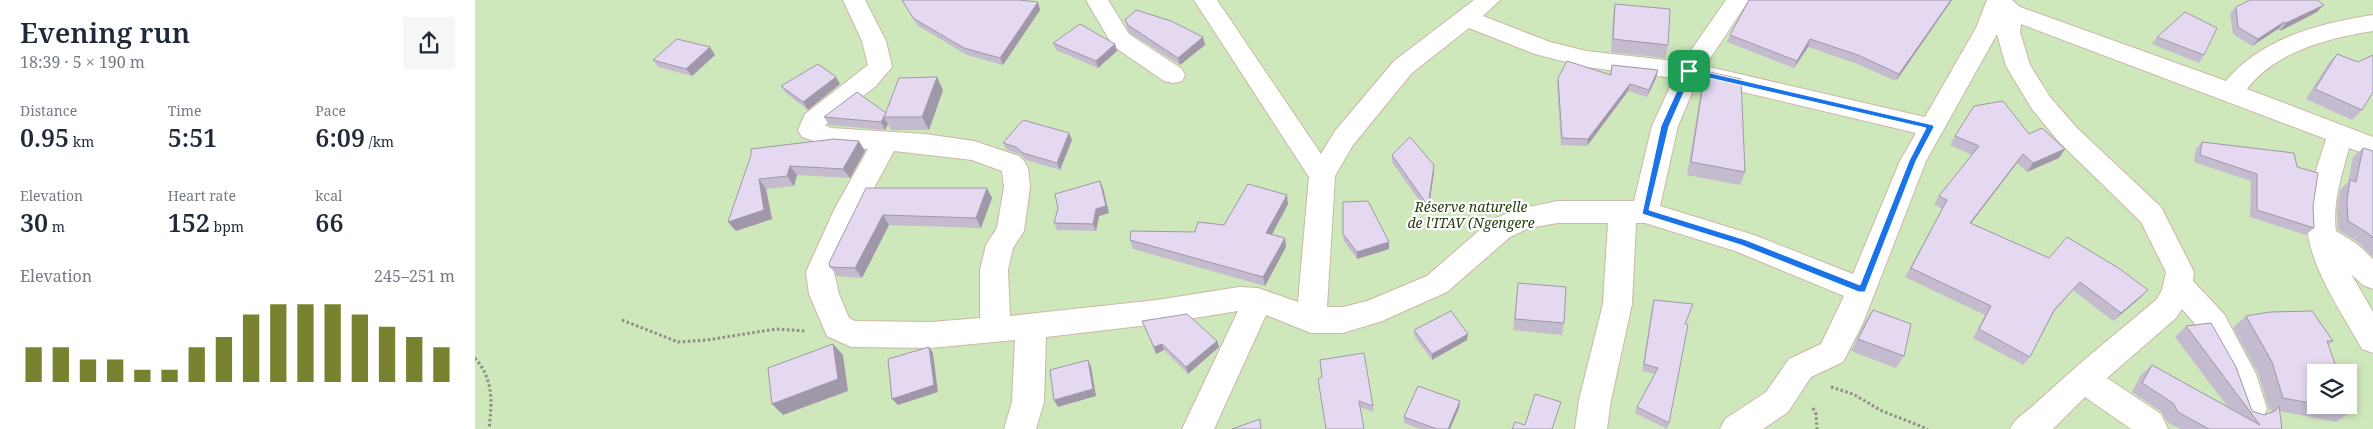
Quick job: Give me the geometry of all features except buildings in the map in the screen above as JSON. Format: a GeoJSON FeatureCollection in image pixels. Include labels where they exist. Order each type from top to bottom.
{"type":"FeatureCollection","features":[{"type":"Feature","properties":{"kind":"street"},"geometry":{"type":"LineString","coordinates":[[853,0],[873,35],[880,55],[880,66],[867,80],[814,120],[811,130],[829,137],[925,144],[974,150],[1010,163],[1015,168],[1017,186],[1013,216],[1009,231],[1000,245],[994,270],[995,330]]}},
{"type":"Feature","properties":{"kind":"street"},"geometry":{"type":"LineString","coordinates":[[1097,0],[1103,13],[1121,40],[1173,75]]}},
{"type":"Feature","properties":{"kind":"street"},"geometry":{"type":"LineString","coordinates":[[1205,0],[1322,176]]}},
{"type":"Feature","properties":{"kind":"street"},"geometry":{"type":"LineString","coordinates":[[1311,320],[1322,176],[1344,138],[1403,67],[1489,0]]}},
{"type":"Feature","properties":{"kind":"street"},"geometry":{"type":"LineString","coordinates":[[1591,429],[1593,404],[1615,318],[1633,213],[1665,126],[1689,71],[1738,0]]}},
{"type":"Feature","properties":{"kind":"street"},"geometry":{"type":"LineString","coordinates":[[2003,5],[2373,147]]}},
{"type":"Feature","properties":{"kind":"street"},"geometry":{"type":"LineString","coordinates":[[1736,429],[1777,402],[1800,368],[1832,353],[1848,323],[1862,290],[1913,161],[1930,127],[2003,5]]}},
{"type":"Feature","properties":{"kind":"street"},"geometry":{"type":"LineString","coordinates":[[2003,5],[2008,32],[2018,66],[2041,103],[2068,135],[2151,215],[2180,272],[2176,293],[2166,309],[2083,379],[2037,423],[2026,429]]}},
{"type":"Feature","properties":{"kind":"street"},"geometry":{"type":"LineString","coordinates":[[1467,18],[1543,48],[1586,60],[1689,71],[1930,127]]}},
{"type":"Feature","properties":{"kind":"street"},"geometry":{"type":"LineString","coordinates":[[2231,92],[2239,80],[2269,56],[2315,36],[2373,23]]}},
{"type":"Feature","properties":{"kind":"street"},"geometry":{"type":"LineString","coordinates":[[2340,134],[2324,195],[2321,226],[2326,251],[2373,340]]}},
{"type":"Feature","properties":{"kind":"street"},"geometry":{"type":"LineString","coordinates":[[885,142],[848,210],[820,272],[824,294],[838,327],[851,334],[931,335],[995,330],[1157,312],[1239,299],[1258,300],[1311,320],[1343,320],[1372,312],[1437,284],[1500,229],[1524,218],[1557,212],[1633,213],[1743,243],[1862,290]]}},
{"type":"Feature","properties":{"kind":"street"},"geometry":{"type":"LineString","coordinates":[[2324,238],[2347,252],[2373,277]]}},
{"type":"Feature","properties":{"kind":"street"},"geometry":{"type":"LineString","coordinates":[[2178,285],[2213,323],[2241,374],[2251,409]]}},
{"type":"Feature","properties":{"kind":"street"},"geometry":{"type":"LineString","coordinates":[[1198,429],[1258,300]]}},
{"type":"Feature","properties":{"kind":"street"},"geometry":{"type":"LineString","coordinates":[[1020,429],[1028,402],[1031,326]]}},
{"type":"Feature","properties":{"kind":"street"},"geometry":{"type":"LineString","coordinates":[[2083,379],[2150,424],[2152,429]]}},
{"type":"Feature","properties":{"kind":"path"},"geometry":{"type":"LineString","coordinates":[[622,320],[678,342],[707,340],[776,329],[805,331],[838,327]]}},
{"type":"Feature","properties":{"kind":"path"},"geometry":{"type":"LineString","coordinates":[[475,358],[485,368],[493,391],[489,429]]}},
{"type":"Feature","properties":{"kind":"path"},"geometry":{"type":"LineString","coordinates":[[1795,377],[1853,394],[1882,411],[1928,429]]}},
{"type":"Feature","properties":{"kind":"green space","name":"Réserve naturelle de l'ITAV (Ngengere"},"geometry":{"type":"Polygon","coordinates":[[[475,0],[2373,0],[2373,429],[475,429],[475,0]]]}},
{"type":"Feature","properties":{"kind":"route"},"geometry":{"type":"LineString","coordinates":[[1689,71],[1930,127],[1913,161],[1862,290],[1788,259],[1713,232],[1645,212],[1665,126],[1689,71]]}}]}
